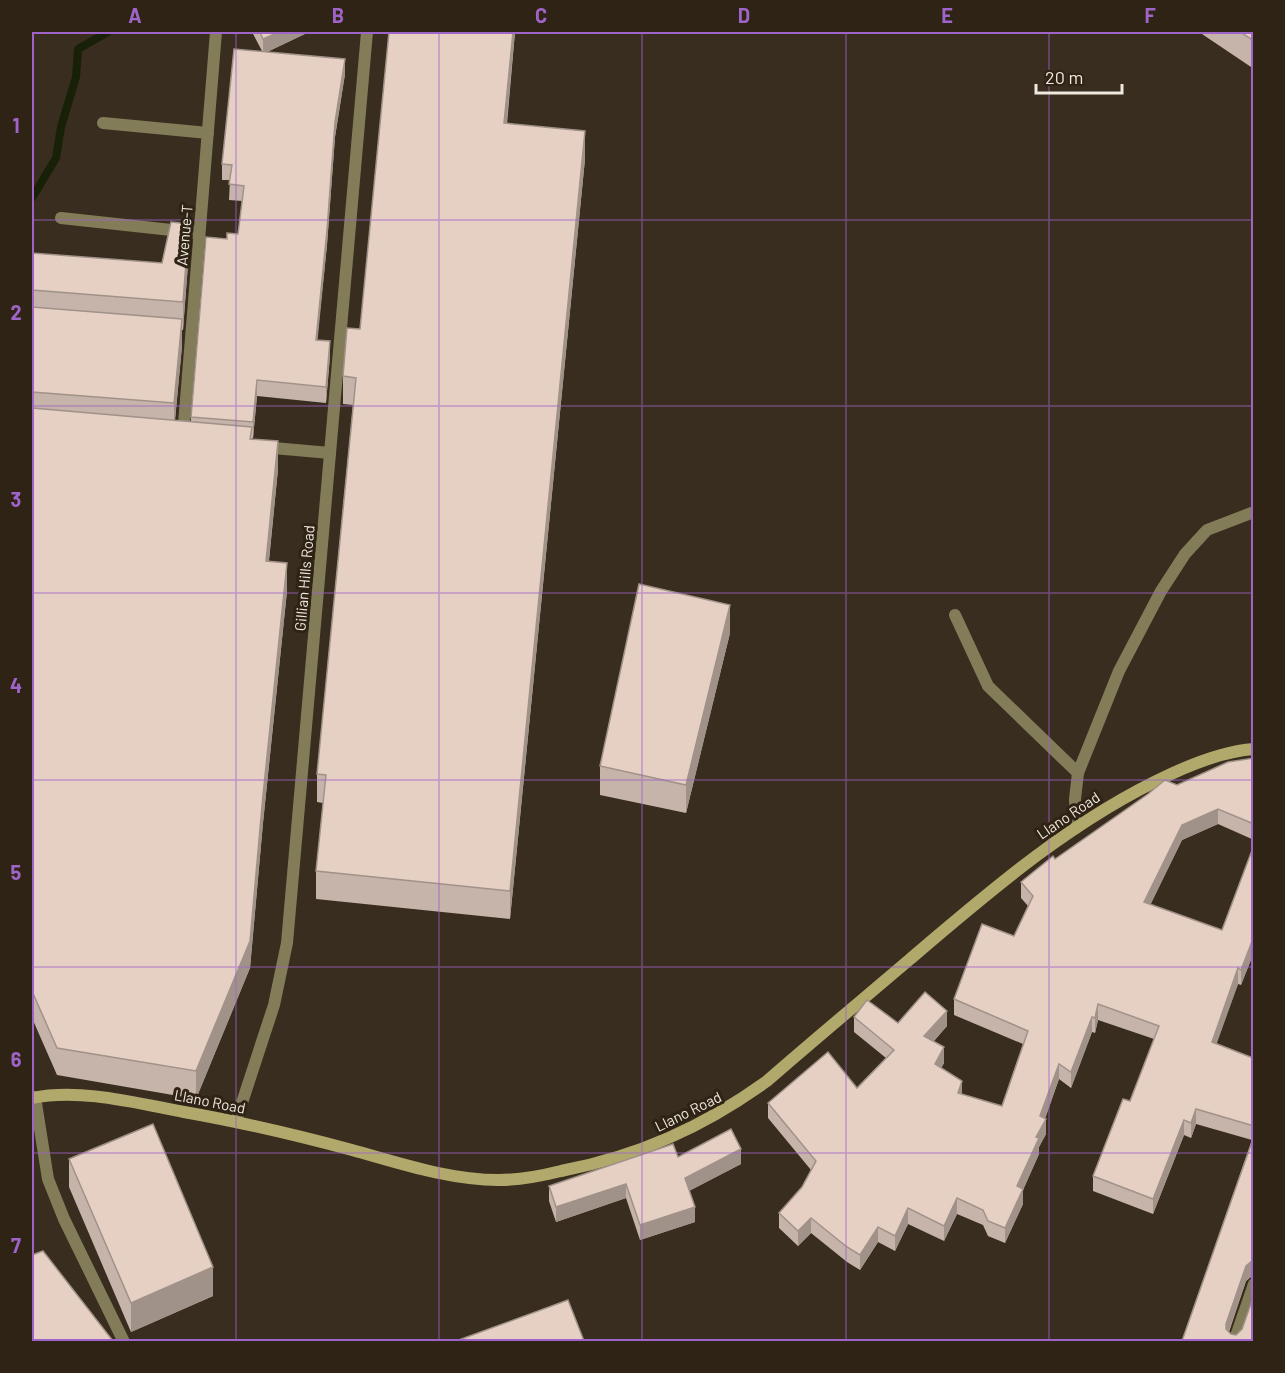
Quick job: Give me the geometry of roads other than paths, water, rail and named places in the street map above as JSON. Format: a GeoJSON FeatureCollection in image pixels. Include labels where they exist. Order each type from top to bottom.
{"type":"FeatureCollection","features":[{"type":"Feature","properties":{"kind":"main road","name":"Llano Road"},"geometry":{"type":"LineString","coordinates":[[33,1097],[81,1095],[117,1099],[236,1121],[459,1176],[499,1180],[537,1177],[579,1168],[661,1142],[732,1106],[767,1081],[979,900],[1038,853],[1109,805],[1178,771],[1215,756],[1254,749]]}},
{"type":"Feature","properties":{"kind":"street","name":"Avenue-T"},"geometry":{"type":"LineString","coordinates":[[182,440],[185,338],[200,233],[216,32]]}},
{"type":"Feature","properties":{"kind":"street","name":"Gillian Hills Road"},"geometry":{"type":"LineString","coordinates":[[236,1121],[274,1005],[287,943],[367,32]]}},
{"type":"Feature","properties":{"kind":"street"},"geometry":{"type":"LineString","coordinates":[[103,123],[208,133]]}},
{"type":"Feature","properties":{"kind":"street"},"geometry":{"type":"LineString","coordinates":[[62,218],[200,233]]}},
{"type":"Feature","properties":{"kind":"street"},"geometry":{"type":"LineString","coordinates":[[253,446],[330,453]]}},
{"type":"Feature","properties":{"kind":"street"},"geometry":{"type":"LineString","coordinates":[[1076,828],[1075,799],[1078,773],[1119,671],[1161,591],[1185,554],[1207,530],[1254,512]]}},
{"type":"Feature","properties":{"kind":"street"},"geometry":{"type":"LineString","coordinates":[[955,615],[988,686],[1078,773]]}},
{"type":"Feature","properties":{"kind":"street"},"geometry":{"type":"LineString","coordinates":[[33,1097],[48,1179],[64,1219],[124,1341]]}},
{"type":"Feature","properties":{"kind":"street"},"geometry":{"type":"LineString","coordinates":[[1234,1341],[1254,1284]]}},
{"type":"Feature","properties":{"kind":"waterway"},"geometry":{"type":"LineString","coordinates":[[32,198],[56,158],[61,127],[76,77],[78,49],[108,32]]}}]}
